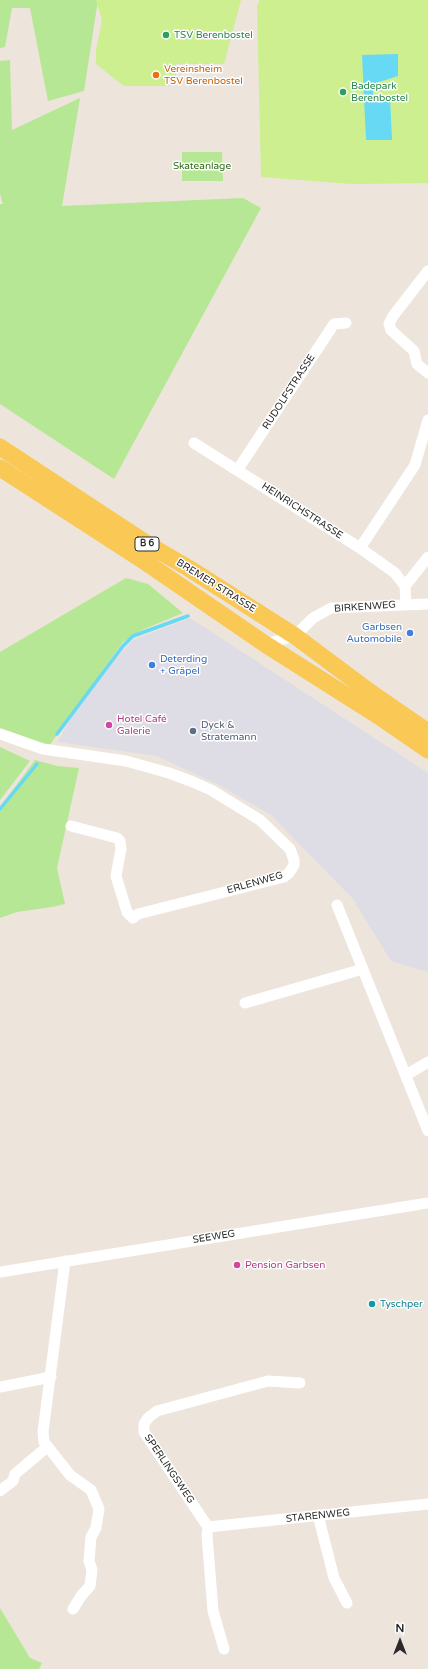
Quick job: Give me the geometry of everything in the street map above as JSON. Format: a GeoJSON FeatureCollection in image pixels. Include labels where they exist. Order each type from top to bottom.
{"type":"FeatureCollection","features":[{"type":"Feature","properties":{"kind":"main road","name":"BREMER STRASSE"},"geometry":{"type":"LineString","coordinates":[[0,447],[149,545],[296,636],[370,692],[428,732]]}},
{"type":"Feature","properties":{"kind":"main road","name":"BREMER STRASSE"},"geometry":{"type":"LineString","coordinates":[[0,468],[141,559],[265,644],[371,711],[428,750]]}},
{"type":"Feature","properties":{"kind":"street"},"geometry":{"type":"LineString","coordinates":[[428,271],[393,316],[389,324],[391,330],[414,351],[417,364],[428,373]]}},
{"type":"Feature","properties":{"kind":"street","name":"RUDOLFSTRASSE"},"geometry":{"type":"LineString","coordinates":[[238,470],[334,324],[346,322]]}},
{"type":"Feature","properties":{"kind":"street"},"geometry":{"type":"LineString","coordinates":[[360,548],[415,465],[428,420]]}},
{"type":"Feature","properties":{"kind":"street","name":"HEINRICHSTRASSE"},"geometry":{"type":"LineString","coordinates":[[194,443],[360,548],[395,573],[405,586]]}},
{"type":"Feature","properties":{"kind":"street"},"geometry":{"type":"LineString","coordinates":[[406,604],[405,586],[428,556]]}},
{"type":"Feature","properties":{"kind":"street","name":"BIRKENWEG"},"geometry":{"type":"LineString","coordinates":[[296,636],[313,618],[330,608],[428,604]]}},
{"type":"Feature","properties":{"kind":"street"},"geometry":{"type":"LineString","coordinates":[[265,644],[296,636]]}},
{"type":"Feature","properties":{"kind":"street","name":"ERLENWEG"},"geometry":{"type":"LineString","coordinates":[[0,734],[43,749],[126,761],[163,771],[193,782],[217,793],[260,820],[290,849],[294,860],[294,865],[284,877],[138,914],[133,918],[127,912],[116,876],[121,849],[120,841],[117,838],[71,826]]}},
{"type":"Feature","properties":{"kind":"street"},"geometry":{"type":"LineString","coordinates":[[337,905],[428,1130]]}},
{"type":"Feature","properties":{"kind":"street"},"geometry":{"type":"LineString","coordinates":[[245,1003],[363,969]]}},
{"type":"Feature","properties":{"kind":"street"},"geometry":{"type":"LineString","coordinates":[[406,1075],[428,1062]]}},
{"type":"Feature","properties":{"kind":"street","name":"SEEWEG"},"geometry":{"type":"LineString","coordinates":[[0,1272],[428,1203]]}},
{"type":"Feature","properties":{"kind":"street"},"geometry":{"type":"LineString","coordinates":[[65,1261],[43,1432],[44,1442],[70,1475],[91,1490],[99,1509],[96,1528],[91,1537],[89,1561],[92,1570],[90,1586],[81,1596],[73,1610]]}},
{"type":"Feature","properties":{"kind":"street"},"geometry":{"type":"LineString","coordinates":[[0,1387],[51,1377]]}},
{"type":"Feature","properties":{"kind":"street","name":"SPERLINGSWEG"},"geometry":{"type":"LineString","coordinates":[[208,1527],[144,1432],[144,1424],[148,1418],[157,1411],[268,1382],[300,1383]]}},
{"type":"Feature","properties":{"kind":"street"},"geometry":{"type":"LineString","coordinates":[[0,1491],[13,1480],[15,1474],[47,1447]]}},
{"type":"Feature","properties":{"kind":"street","name":"STARENWEG"},"geometry":{"type":"LineString","coordinates":[[208,1527],[428,1504]]}},
{"type":"Feature","properties":{"kind":"street"},"geometry":{"type":"LineString","coordinates":[[318,1515],[334,1578],[347,1603]]}},
{"type":"Feature","properties":{"kind":"street"},"geometry":{"type":"LineString","coordinates":[[208,1527],[207,1535],[213,1611],[224,1649]]}},
{"type":"Feature","properties":{"kind":"shaded area"},"geometry":{"type":"Polygon","coordinates":[[[190,618],[428,773],[428,972],[391,961],[353,899],[271,815],[219,785],[157,756],[58,742],[87,687],[133,640],[190,618]]]}},
{"type":"Feature","properties":{"kind":"green space"},"geometry":{"type":"Polygon","coordinates":[[[0,0],[98,0],[84,91],[48,101],[30,8],[12,8],[5,47],[0,48],[0,0]]]}},
{"type":"Feature","properties":{"kind":"green space","name":"TSV Berenbostel"},"geometry":{"type":"Polygon","coordinates":[[[96,0],[241,0],[224,64],[176,64],[176,86],[124,86],[96,64],[96,51],[102,20],[96,0]]]}},
{"type":"Feature","properties":{"kind":"green space","name":"Badepark Berenbostel"},"geometry":{"type":"Polygon","coordinates":[[[260,0],[428,0],[428,183],[352,184],[261,177],[257,6],[260,0]]]}},
{"type":"Feature","properties":{"kind":"green space"},"geometry":{"type":"Polygon","coordinates":[[[10,60],[12,130],[80,98],[62,206],[243,198],[261,208],[114,479],[0,404],[0,204],[3,204],[0,194],[0,61],[10,60]]]}},
{"type":"Feature","properties":{"kind":"green space","name":"Skateanlage"},"geometry":{"type":"Polygon","coordinates":[[[182,152],[222,152],[223,181],[182,181],[182,152]]]}},
{"type":"Feature","properties":{"kind":"green space"},"geometry":{"type":"Polygon","coordinates":[[[126,578],[148,584],[183,613],[142,630],[123,642],[49,746],[0,728],[0,652],[126,578]]]}},
{"type":"Feature","properties":{"kind":"green space"},"geometry":{"type":"Polygon","coordinates":[[[0,747],[30,761],[0,800],[0,747]]]}},
{"type":"Feature","properties":{"kind":"green space"},"geometry":{"type":"Polygon","coordinates":[[[35,760],[57,766],[79,768],[57,868],[65,904],[17,912],[0,918],[0,807],[35,760]]]}},
{"type":"Feature","properties":{"kind":"green space"},"geometry":{"type":"Polygon","coordinates":[[[0,1608],[30,1658],[42,1663],[39,1669],[0,1669],[0,1608]]]}},
{"type":"Feature","properties":{"kind":"water"},"geometry":{"type":"Polygon","coordinates":[[[398,54],[398,76],[373,84],[373,98],[390,97],[392,140],[366,140],[362,55],[398,54]]]}},
{"type":"Feature","properties":{"kind":"waterway"},"geometry":{"type":"LineString","coordinates":[[57,734],[123,646],[133,636],[188,616]]}},
{"type":"Feature","properties":{"kind":"waterway"},"geometry":{"type":"LineString","coordinates":[[0,809],[37,764]]}},
{"type":"Feature","properties":{"kind":"place","name":"TSV Berenbostel"},"geometry":{"type":"Point","coordinates":[166,35]}},
{"type":"Feature","properties":{"kind":"place","name":"Vereinsheim TSV Berenbostel"},"geometry":{"type":"Point","coordinates":[156,75]}},
{"type":"Feature","properties":{"kind":"place","name":"Badepark Berenbostel"},"geometry":{"type":"Point","coordinates":[343,92]}},
{"type":"Feature","properties":{"kind":"place","name":"Garbsen Automobile"},"geometry":{"type":"Point","coordinates":[410,633]}},
{"type":"Feature","properties":{"kind":"place","name":"Deterding + Gräpel"},"geometry":{"type":"Point","coordinates":[152,665]}},
{"type":"Feature","properties":{"kind":"place","name":"Hotel Café Galerie"},"geometry":{"type":"Point","coordinates":[109,725]}},
{"type":"Feature","properties":{"kind":"place","name":"Dyck & Stratemann"},"geometry":{"type":"Point","coordinates":[193,731]}},
{"type":"Feature","properties":{"kind":"place","name":"Pension Garbsen"},"geometry":{"type":"Point","coordinates":[237,1265]}},
{"type":"Feature","properties":{"kind":"place","name":"Tyschper"},"geometry":{"type":"Point","coordinates":[372,1304]}}]}
